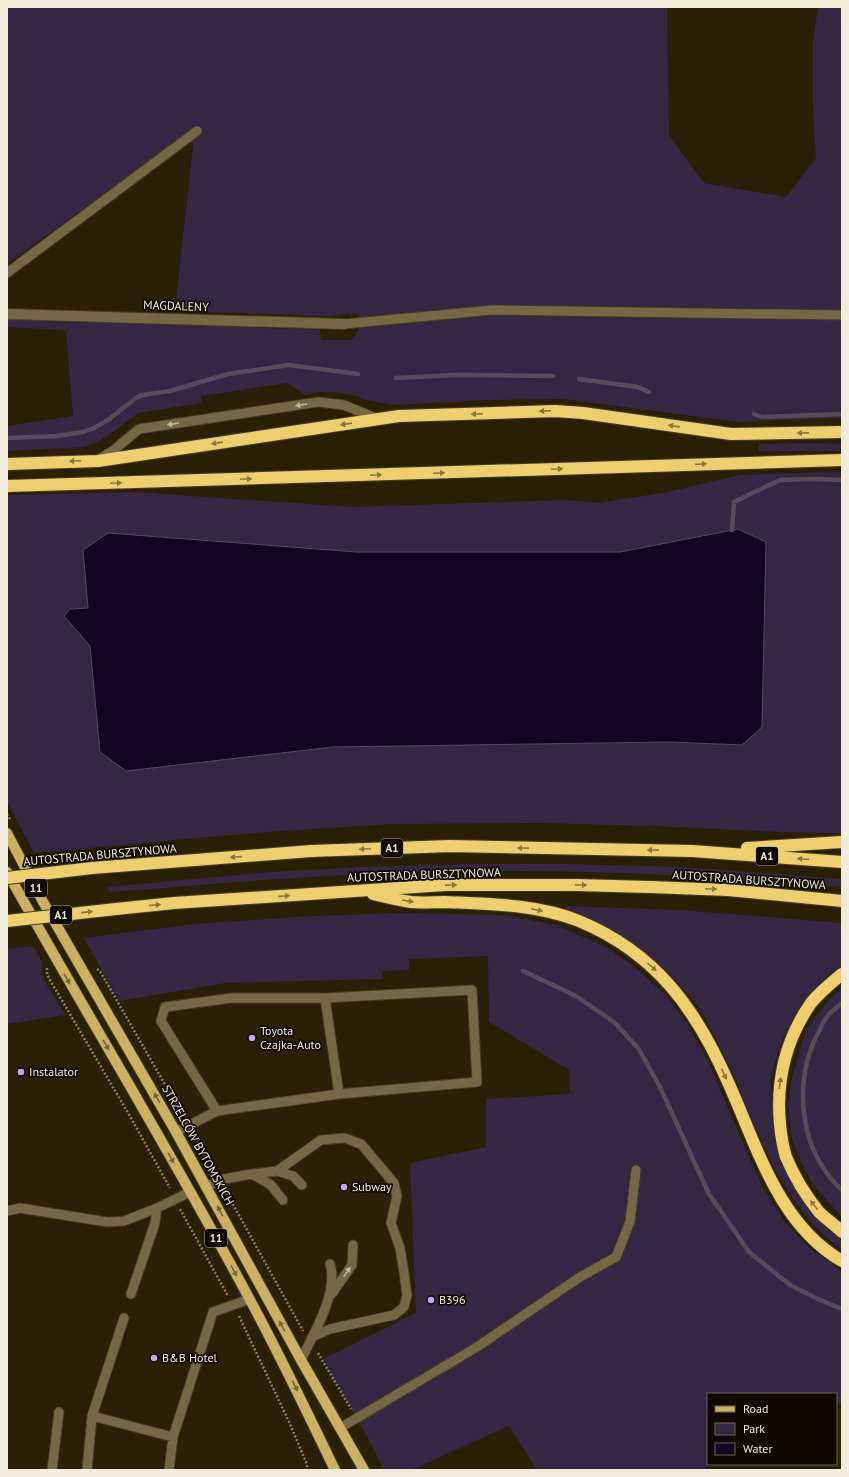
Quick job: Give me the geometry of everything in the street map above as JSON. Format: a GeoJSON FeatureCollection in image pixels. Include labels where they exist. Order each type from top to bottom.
{"type":"FeatureCollection","features":[{"type":"Feature","properties":{"kind":"highway"},"geometry":{"type":"LineString","coordinates":[[7,464],[98,460],[398,416],[555,411],[583,413],[731,434],[842,432]]}},
{"type":"Feature","properties":{"kind":"highway"},"geometry":{"type":"LineString","coordinates":[[7,486],[842,460]]}},
{"type":"Feature","properties":{"kind":"highway"},"geometry":{"type":"LineString","coordinates":[[692,851],[842,842]]}},
{"type":"Feature","properties":{"kind":"highway","name":"AUTOSTRADA BURSZTYNOWA"},"geometry":{"type":"LineString","coordinates":[[7,878],[92,868],[311,851],[450,846],[692,851],[842,862]]}},
{"type":"Feature","properties":{"kind":"highway","name":"AUTOSTRADA BURSZTYNOWA"},"geometry":{"type":"LineString","coordinates":[[7,921],[174,903],[445,886],[577,885],[728,890],[842,901]]}},
{"type":"Feature","properties":{"kind":"highway"},"geometry":{"type":"LineString","coordinates":[[356,891],[412,902],[518,906],[557,914],[579,921],[640,957],[675,991],[701,1027],[729,1083],[764,1165],[783,1201],[794,1217],[816,1242],[842,1261]]}},
{"type":"Feature","properties":{"kind":"highway"},"geometry":{"type":"LineString","coordinates":[[842,974],[828,985],[812,1003],[799,1023],[786,1052],[780,1080],[778,1108],[781,1134],[786,1156],[795,1175],[806,1194],[820,1212],[842,1232]]}},
{"type":"Feature","properties":{"kind":"main road","name":"STRZELCÓW BYTOMSKICH"},"geometry":{"type":"LineString","coordinates":[[7,833],[45,906],[207,1186],[301,1360],[364,1470]]}},
{"type":"Feature","properties":{"kind":"main road","name":"11"},"geometry":{"type":"LineString","coordinates":[[7,872],[54,957],[250,1298],[335,1470]]}},
{"type":"Feature","properties":{"kind":"street","name":"MAGDALENY"},"geometry":{"type":"LineString","coordinates":[[7,314],[344,324]]}},
{"type":"Feature","properties":{"kind":"lane"},"geometry":{"type":"LineString","coordinates":[[7,273],[197,130]]}},
{"type":"Feature","properties":{"kind":"lane"},"geometry":{"type":"LineString","coordinates":[[344,324],[492,310],[842,315]]}},
{"type":"Feature","properties":{"kind":"lane"},"geometry":{"type":"LineString","coordinates":[[98,460],[139,430],[318,402],[344,405],[379,419]]}},
{"type":"Feature","properties":{"kind":"lane"},"geometry":{"type":"LineString","coordinates":[[176,1132],[217,1111],[339,1094],[477,1082],[472,990],[325,998],[232,998],[165,1007],[161,1021],[217,1111]]}},
{"type":"Feature","properties":{"kind":"lane"},"geometry":{"type":"LineString","coordinates":[[325,998],[339,1094]]}},
{"type":"Feature","properties":{"kind":"lane"},"geometry":{"type":"LineString","coordinates":[[276,1171],[321,1140],[344,1138],[361,1144],[394,1183],[397,1196],[395,1211],[391,1223],[400,1248],[404,1273],[407,1295],[404,1307],[394,1315],[330,1328],[312,1337]]}},
{"type":"Feature","properties":{"kind":"lane"},"geometry":{"type":"LineString","coordinates":[[340,1428],[478,1347],[580,1277],[616,1257],[630,1222],[636,1170]]}},
{"type":"Feature","properties":{"kind":"lane"},"geometry":{"type":"LineString","coordinates":[[207,1186],[224,1180],[276,1171],[293,1176],[302,1185]]}},
{"type":"Feature","properties":{"kind":"lane"},"geometry":{"type":"LineString","coordinates":[[252,1174],[271,1185],[284,1200]]}},
{"type":"Feature","properties":{"kind":"lane"},"geometry":{"type":"LineString","coordinates":[[7,1211],[20,1208],[106,1222],[124,1221],[157,1208],[190,1192]]}},
{"type":"Feature","properties":{"kind":"lane"},"geometry":{"type":"LineString","coordinates":[[131,1294],[155,1223],[157,1208]]}},
{"type":"Feature","properties":{"kind":"lane"},"geometry":{"type":"LineString","coordinates":[[301,1360],[330,1296],[352,1265],[353,1246]]}},
{"type":"Feature","properties":{"kind":"lane"},"geometry":{"type":"LineString","coordinates":[[330,1264],[332,1270],[330,1296]]}},
{"type":"Feature","properties":{"kind":"lane"},"geometry":{"type":"LineString","coordinates":[[169,1470],[173,1437],[214,1312],[250,1298]]}},
{"type":"Feature","properties":{"kind":"lane"},"geometry":{"type":"LineString","coordinates":[[87,1470],[92,1416],[124,1318]]}},
{"type":"Feature","properties":{"kind":"lane"},"geometry":{"type":"LineString","coordinates":[[52,1470],[59,1412]]}},
{"type":"Feature","properties":{"kind":"lane"},"geometry":{"type":"LineString","coordinates":[[92,1416],[173,1437]]}},
{"type":"Feature","properties":{"kind":"path"},"geometry":{"type":"LineString","coordinates":[[47,972],[50,980],[131,1118],[233,1304],[290,1424],[308,1470]]}},
{"type":"Feature","properties":{"kind":"green space"},"geometry":{"type":"Polygon","coordinates":[[[7,7],[667,7],[669,135],[704,183],[786,197],[816,158],[813,108],[813,41],[818,7],[842,7],[842,418],[739,422],[563,399],[490,400],[392,405],[340,393],[319,392],[305,395],[287,383],[201,396],[201,403],[138,413],[109,435],[84,447],[7,451],[7,426],[73,416],[66,330],[7,327],[7,320],[84,321],[320,330],[321,340],[352,340],[359,328],[358,314],[328,316],[175,311],[193,146],[192,138],[203,132],[198,125],[7,264],[7,7]]]}},
{"type":"Feature","properties":{"kind":"green space"},"geometry":{"type":"Polygon","coordinates":[[[759,444],[842,444],[842,451],[759,451],[759,444]]]}},
{"type":"Feature","properties":{"kind":"green space"},"geometry":{"type":"Polygon","coordinates":[[[842,473],[842,833],[539,823],[392,824],[265,832],[34,853],[7,801],[7,495],[134,492],[352,507],[565,500],[598,503],[668,492],[740,475],[842,473]],[[738,529],[620,552],[356,552],[108,533],[88,608],[70,609],[64,616],[90,646],[100,752],[126,771],[333,747],[669,742],[742,745],[738,529]]]}},
{"type":"Feature","properties":{"kind":"green space"},"geometry":{"type":"Polygon","coordinates":[[[472,864],[569,864],[680,867],[842,879],[842,887],[660,874],[478,871],[340,875],[110,892],[107,887],[271,872],[363,867],[472,864]]]}},
{"type":"Feature","properties":{"kind":"green space"},"geometry":{"type":"Polygon","coordinates":[[[566,906],[679,910],[842,923],[842,965],[817,986],[796,1013],[781,1043],[771,1078],[771,1085],[773,1126],[776,1143],[788,1175],[796,1190],[817,1218],[842,1240],[842,1249],[817,1228],[796,1204],[779,1177],[764,1148],[725,1057],[703,1014],[694,1000],[668,973],[642,951],[628,941],[564,909],[566,906]]]}},
{"type":"Feature","properties":{"kind":"green space"},"geometry":{"type":"Polygon","coordinates":[[[400,913],[505,915],[559,926],[608,948],[637,969],[666,995],[688,1025],[706,1057],[761,1184],[784,1221],[809,1248],[842,1271],[842,1402],[837,1404],[837,1393],[707,1393],[707,1465],[704,1470],[537,1470],[509,1426],[411,1470],[384,1470],[364,1431],[323,1359],[416,1313],[410,1163],[486,1147],[486,1099],[570,1094],[569,1070],[489,1022],[488,956],[409,959],[409,970],[382,971],[383,979],[225,983],[119,1001],[84,938],[194,924],[313,916],[400,913]]]}},
{"type":"Feature","properties":{"kind":"green space"},"geometry":{"type":"Polygon","coordinates":[[[33,946],[42,962],[43,978],[65,1015],[7,1024],[7,949],[33,946]]]}},
{"type":"Feature","properties":{"kind":"green space"},"geometry":{"type":"Polygon","coordinates":[[[842,987],[842,1217],[813,1185],[801,1162],[791,1136],[788,1104],[792,1078],[806,1029],[828,1001],[842,987]]]}},
{"type":"Feature","properties":{"kind":"water"},"geometry":{"type":"Polygon","coordinates":[[[738,529],[766,542],[762,727],[742,745],[669,742],[333,747],[126,771],[100,752],[90,646],[64,616],[70,609],[88,608],[83,550],[108,533],[356,552],[620,552],[738,529]]]}},
{"type":"Feature","properties":{"kind":"waterway"},"geometry":{"type":"LineString","coordinates":[[7,438],[56,436],[83,432],[108,420],[142,395],[170,391],[228,374],[289,365],[358,374]]}},
{"type":"Feature","properties":{"kind":"waterway"},"geometry":{"type":"LineString","coordinates":[[396,378],[455,375],[553,376]]}},
{"type":"Feature","properties":{"kind":"waterway"},"geometry":{"type":"LineString","coordinates":[[579,379],[638,387],[649,392]]}},
{"type":"Feature","properties":{"kind":"waterway"},"geometry":{"type":"LineString","coordinates":[[754,414],[762,417],[842,414]]}},
{"type":"Feature","properties":{"kind":"waterway"},"geometry":{"type":"LineString","coordinates":[[732,530],[734,502],[780,480],[842,480]]}},
{"type":"Feature","properties":{"kind":"waterway"},"geometry":{"type":"LineString","coordinates":[[523,971],[576,996],[614,1022],[638,1048],[659,1085],[709,1194],[749,1252],[790,1285],[842,1309]]}},
{"type":"Feature","properties":{"kind":"waterway"},"geometry":{"type":"LineString","coordinates":[[842,1003],[824,1021],[810,1051],[805,1072],[803,1093],[804,1115],[816,1156],[828,1174],[842,1190]]}},
{"type":"Feature","properties":{"kind":"place","name":"Toyota Czajka-Auto"},"geometry":{"type":"Point","coordinates":[252,1038]}},
{"type":"Feature","properties":{"kind":"place","name":"Instalator"},"geometry":{"type":"Point","coordinates":[21,1072]}},
{"type":"Feature","properties":{"kind":"place","name":"Subway"},"geometry":{"type":"Point","coordinates":[344,1187]}},
{"type":"Feature","properties":{"kind":"place","name":"B396"},"geometry":{"type":"Point","coordinates":[431,1300]}},
{"type":"Feature","properties":{"kind":"place","name":"B&B Hotel"},"geometry":{"type":"Point","coordinates":[154,1358]}}]}
